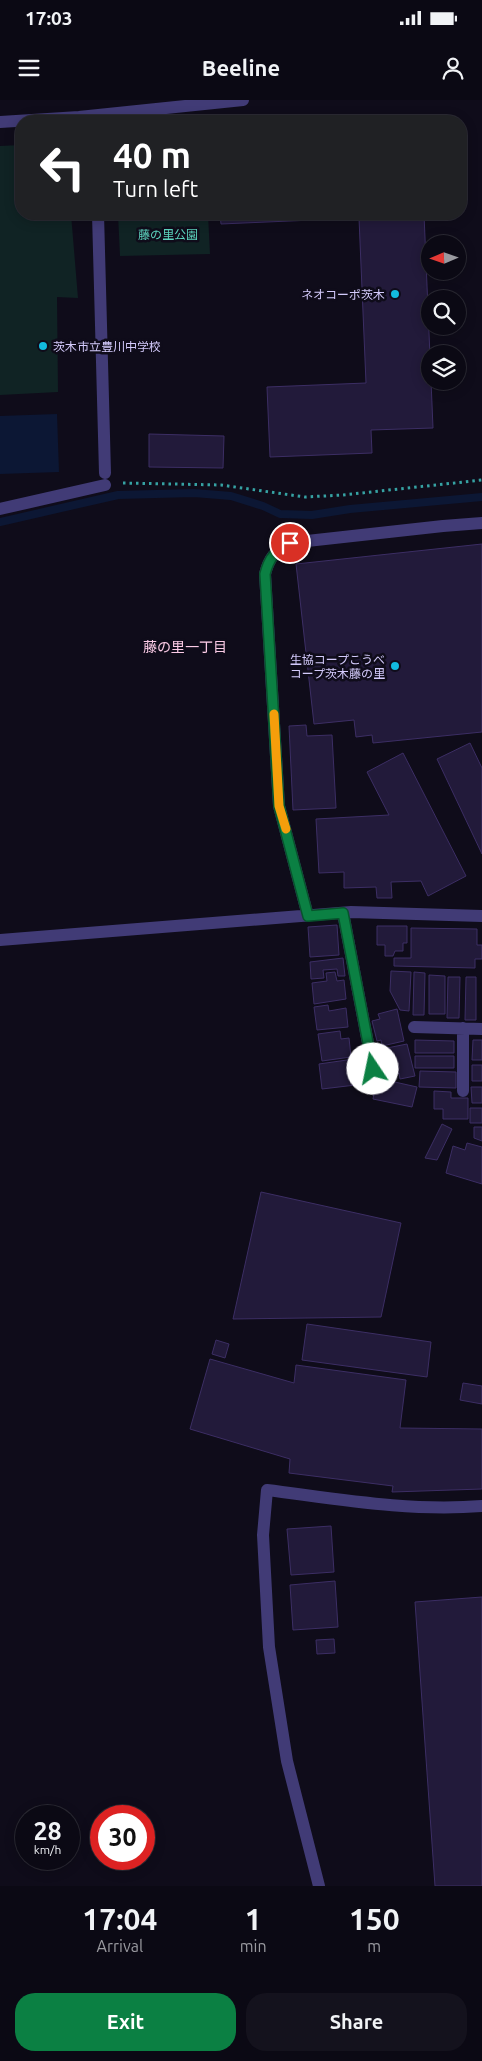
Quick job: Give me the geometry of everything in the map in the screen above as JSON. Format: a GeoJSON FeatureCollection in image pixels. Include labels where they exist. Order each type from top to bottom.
{"type":"FeatureCollection","features":[{"type":"Feature","properties":{"kind":"street"},"geometry":{"type":"LineString","coordinates":[[121,115],[244,100]]}},
{"type":"Feature","properties":{"kind":"street"},"geometry":{"type":"LineString","coordinates":[[0,122],[15,121]]}},
{"type":"Feature","properties":{"kind":"street"},"geometry":{"type":"LineString","coordinates":[[0,510],[105,479],[98,220]]}},
{"type":"Feature","properties":{"kind":"street"},"geometry":{"type":"LineString","coordinates":[[308,916],[279,806],[265,574],[269,559],[278,549],[290,543],[443,526],[482,524]]}},
{"type":"Feature","properties":{"kind":"street"},"geometry":{"type":"LineString","coordinates":[[343,913],[373,1069]]}},
{"type":"Feature","properties":{"kind":"street"},"geometry":{"type":"LineString","coordinates":[[0,940],[343,913],[482,916]]}},
{"type":"Feature","properties":{"kind":"street"},"geometry":{"type":"LineString","coordinates":[[414,1027],[482,1029]]}},
{"type":"Feature","properties":{"kind":"street"},"geometry":{"type":"LineString","coordinates":[[463,1028],[463,1091]]}},
{"type":"Feature","properties":{"kind":"street"},"geometry":{"type":"LineString","coordinates":[[319,1886],[287,1761],[268,1647],[262,1535],[267,1490],[425,1508],[482,1506]]}},
{"type":"Feature","properties":{"kind":"path"},"geometry":{"type":"LineString","coordinates":[[105,479],[126,482],[221,485],[306,497],[343,495],[482,480]]}},
{"type":"Feature","properties":{"kind":"green space"},"geometry":{"type":"Polygon","coordinates":[[[15,145],[15,220],[72,220],[78,298],[57,297],[58,392],[0,395],[0,146],[15,145]]]}},
{"type":"Feature","properties":{"kind":"green space","name":"藤の里公園"},"geometry":{"type":"Polygon","coordinates":[[[118,220],[208,220],[210,254],[120,256],[118,220]]]}},
{"type":"Feature","properties":{"kind":"water"},"geometry":{"type":"Polygon","coordinates":[[[57,414],[59,472],[0,474],[0,416],[57,414]]]}},
{"type":"Feature","properties":{"kind":"building","name":"ネオコーポ茨木"},"geometry":{"type":"Polygon","coordinates":[[[221,220],[313,220],[221,224],[221,220]]]}},
{"type":"Feature","properties":{"kind":"building","name":"ネオコーポ茨木"},"geometry":{"type":"Polygon","coordinates":[[[359,220],[424,220],[425,235],[421,235],[421,280],[427,280],[427,290],[421,290],[421,335],[429,335],[430,345],[421,345],[421,390],[431,390],[433,428],[371,430],[372,453],[270,457],[267,387],[366,383],[359,220]]]}},
{"type":"Feature","properties":{"kind":"building"},"geometry":{"type":"Polygon","coordinates":[[[149,434],[224,436],[223,468],[149,467],[149,434]]]}},
{"type":"Feature","properties":{"kind":"building","name":"生協コープこうべ コープ茨木藤の里"},"geometry":{"type":"Polygon","coordinates":[[[482,544],[482,732],[373,743],[372,735],[356,737],[354,720],[314,724],[296,564],[482,544]]]}},
{"type":"Feature","properties":{"kind":"building"},"geometry":{"type":"Polygon","coordinates":[[[306,725],[307,736],[332,735],[336,808],[293,810],[289,726],[306,725]]]}},
{"type":"Feature","properties":{"kind":"building"},"geometry":{"type":"Polygon","coordinates":[[[470,743],[482,768],[482,854],[437,759],[470,743]]]}},
{"type":"Feature","properties":{"kind":"building"},"geometry":{"type":"Polygon","coordinates":[[[403,753],[466,876],[428,896],[421,881],[391,882],[392,898],[377,898],[376,887],[344,888],[344,872],[319,873],[316,819],[389,815],[367,772],[403,753]]]}},
{"type":"Feature","properties":{"kind":"building"},"geometry":{"type":"Polygon","coordinates":[[[337,925],[339,955],[310,957],[308,927],[337,925]]]}},
{"type":"Feature","properties":{"kind":"building"},"geometry":{"type":"Polygon","coordinates":[[[377,926],[407,926],[407,943],[403,943],[403,951],[395,951],[393,956],[385,956],[385,945],[377,945],[377,926]]]}},
{"type":"Feature","properties":{"kind":"building"},"geometry":{"type":"Polygon","coordinates":[[[411,928],[477,929],[477,945],[482,945],[482,959],[475,959],[475,968],[394,966],[394,958],[411,958],[411,928]]]}},
{"type":"Feature","properties":{"kind":"building"},"geometry":{"type":"Polygon","coordinates":[[[343,958],[345,976],[338,976],[337,969],[323,970],[324,978],[311,979],[310,962],[343,958]]]}},
{"type":"Feature","properties":{"kind":"building"},"geometry":{"type":"Polygon","coordinates":[[[391,971],[411,972],[409,1011],[400,1010],[390,991],[391,971]]]}},
{"type":"Feature","properties":{"kind":"building"},"geometry":{"type":"Polygon","coordinates":[[[335,972],[337,981],[344,980],[346,999],[314,1004],[312,983],[327,981],[326,973],[335,972]]]}},
{"type":"Feature","properties":{"kind":"building"},"geometry":{"type":"Polygon","coordinates":[[[414,972],[425,973],[424,1015],[413,1015],[414,972]]]}},
{"type":"Feature","properties":{"kind":"building"},"geometry":{"type":"Polygon","coordinates":[[[429,975],[445,976],[445,1014],[429,1014],[429,975]]]}},
{"type":"Feature","properties":{"kind":"building"},"geometry":{"type":"Polygon","coordinates":[[[448,977],[460,977],[459,1018],[447,1018],[448,977]]]}},
{"type":"Feature","properties":{"kind":"building"},"geometry":{"type":"Polygon","coordinates":[[[466,977],[476,977],[476,1020],[465,1020],[466,977]]]}},
{"type":"Feature","properties":{"kind":"building"},"geometry":{"type":"Polygon","coordinates":[[[328,1005],[329,1011],[346,1008],[348,1027],[317,1030],[314,1007],[328,1005]]]}},
{"type":"Feature","properties":{"kind":"building"},"geometry":{"type":"Polygon","coordinates":[[[397,1009],[404,1041],[382,1046],[381,1040],[377,1041],[372,1021],[380,1019],[378,1014],[397,1009]]]}},
{"type":"Feature","properties":{"kind":"building"},"geometry":{"type":"Polygon","coordinates":[[[340,1031],[341,1039],[349,1038],[351,1057],[322,1061],[318,1034],[340,1031]]]}},
{"type":"Feature","properties":{"kind":"building"},"geometry":{"type":"Polygon","coordinates":[[[415,1040],[454,1041],[454,1053],[415,1053],[415,1040]]]}},
{"type":"Feature","properties":{"kind":"building"},"geometry":{"type":"Polygon","coordinates":[[[473,1040],[482,1040],[482,1060],[472,1060],[473,1040]]]}},
{"type":"Feature","properties":{"kind":"building"},"geometry":{"type":"Polygon","coordinates":[[[407,1044],[415,1076],[400,1079],[399,1073],[388,1075],[383,1055],[388,1054],[387,1048],[407,1044]]]}},
{"type":"Feature","properties":{"kind":"building"},"geometry":{"type":"Polygon","coordinates":[[[415,1056],[454,1056],[454,1068],[415,1068],[415,1056]]]}},
{"type":"Feature","properties":{"kind":"building"},"geometry":{"type":"Polygon","coordinates":[[[361,1058],[364,1084],[322,1089],[319,1064],[361,1058]]]}},
{"type":"Feature","properties":{"kind":"building"},"geometry":{"type":"Polygon","coordinates":[[[472,1065],[482,1065],[482,1081],[472,1081],[472,1065]]]}},
{"type":"Feature","properties":{"kind":"building"},"geometry":{"type":"Polygon","coordinates":[[[420,1071],[456,1072],[456,1088],[419,1087],[420,1071]]]}},
{"type":"Feature","properties":{"kind":"building"},"geometry":{"type":"Polygon","coordinates":[[[377,1078],[417,1087],[412,1107],[373,1099],[377,1078]]]}},
{"type":"Feature","properties":{"kind":"building"},"geometry":{"type":"Polygon","coordinates":[[[471,1087],[482,1087],[482,1103],[472,1103],[471,1087]]]}},
{"type":"Feature","properties":{"kind":"building"},"geometry":{"type":"Polygon","coordinates":[[[434,1091],[451,1092],[451,1098],[468,1098],[468,1119],[443,1119],[443,1109],[434,1109],[434,1091]]]}},
{"type":"Feature","properties":{"kind":"building"},"geometry":{"type":"Polygon","coordinates":[[[470,1108],[482,1108],[482,1123],[470,1123],[470,1108]]]}},
{"type":"Feature","properties":{"kind":"building"},"geometry":{"type":"Polygon","coordinates":[[[442,1124],[452,1129],[437,1160],[425,1158],[442,1124]]]}},
{"type":"Feature","properties":{"kind":"building"},"geometry":{"type":"Polygon","coordinates":[[[474,1127],[482,1127],[482,1141],[474,1138],[474,1127]]]}},
{"type":"Feature","properties":{"kind":"building"},"geometry":{"type":"Polygon","coordinates":[[[467,1143],[482,1147],[482,1184],[446,1173],[453,1146],[465,1150],[467,1143]]]}},
{"type":"Feature","properties":{"kind":"building"},"geometry":{"type":"Polygon","coordinates":[[[261,1192],[401,1223],[381,1317],[233,1319],[261,1192]]]}},
{"type":"Feature","properties":{"kind":"building"},"geometry":{"type":"Polygon","coordinates":[[[307,1324],[431,1342],[427,1377],[302,1360],[307,1324]]]}},
{"type":"Feature","properties":{"kind":"building"},"geometry":{"type":"Polygon","coordinates":[[[216,1340],[229,1344],[225,1358],[212,1354],[216,1340]]]}},
{"type":"Feature","properties":{"kind":"building"},"geometry":{"type":"Polygon","coordinates":[[[210,1359],[294,1383],[296,1365],[406,1380],[400,1428],[482,1429],[482,1489],[392,1492],[393,1486],[289,1473],[290,1459],[190,1429],[210,1359]]]}},
{"type":"Feature","properties":{"kind":"building"},"geometry":{"type":"Polygon","coordinates":[[[463,1383],[482,1386],[482,1404],[460,1400],[463,1383]]]}},
{"type":"Feature","properties":{"kind":"building"},"geometry":{"type":"Polygon","coordinates":[[[331,1526],[334,1572],[291,1575],[287,1529],[331,1526]]]}},
{"type":"Feature","properties":{"kind":"building"},"geometry":{"type":"Polygon","coordinates":[[[335,1581],[338,1627],[293,1630],[290,1585],[335,1581]]]}},
{"type":"Feature","properties":{"kind":"building"},"geometry":{"type":"Polygon","coordinates":[[[482,1597],[482,1886],[435,1886],[415,1602],[482,1597]]]}},
{"type":"Feature","properties":{"kind":"building"},"geometry":{"type":"Polygon","coordinates":[[[334,1639],[335,1653],[317,1654],[316,1640],[334,1639]]]}},
{"type":"Feature","properties":{"kind":"waterway"},"geometry":{"type":"LineString","coordinates":[[0,522],[118,495],[194,493],[231,496],[263,506],[280,514],[312,515],[350,509],[482,497]]}},
{"type":"Feature","properties":{"kind":"slow traffic"},"geometry":{"type":"LineString","coordinates":[[274,714],[279,806],[286,829]]}},
{"type":"Feature","properties":{"kind":"place","name":"ネオコーポ茨木"},"geometry":{"type":"Point","coordinates":[395,294]}},
{"type":"Feature","properties":{"kind":"place","name":"茨木市立豊川中学校"},"geometry":{"type":"Point","coordinates":[43,346]}},
{"type":"Feature","properties":{"kind":"place","name":"生協コープこうべ コープ茨木藤の里"},"geometry":{"type":"Point","coordinates":[395,666]}},
{"type":"Feature","properties":{"kind":"district","name":"藤の里一丁目"},"geometry":{"type":"Point","coordinates":[185,647]}},
{"type":"Feature","properties":{"kind":"route"},"geometry":{"type":"LineString","coordinates":[[290,543],[278,549],[269,559],[265,574],[279,806],[305,897],[308,916],[343,913],[373,1069]]}}]}
